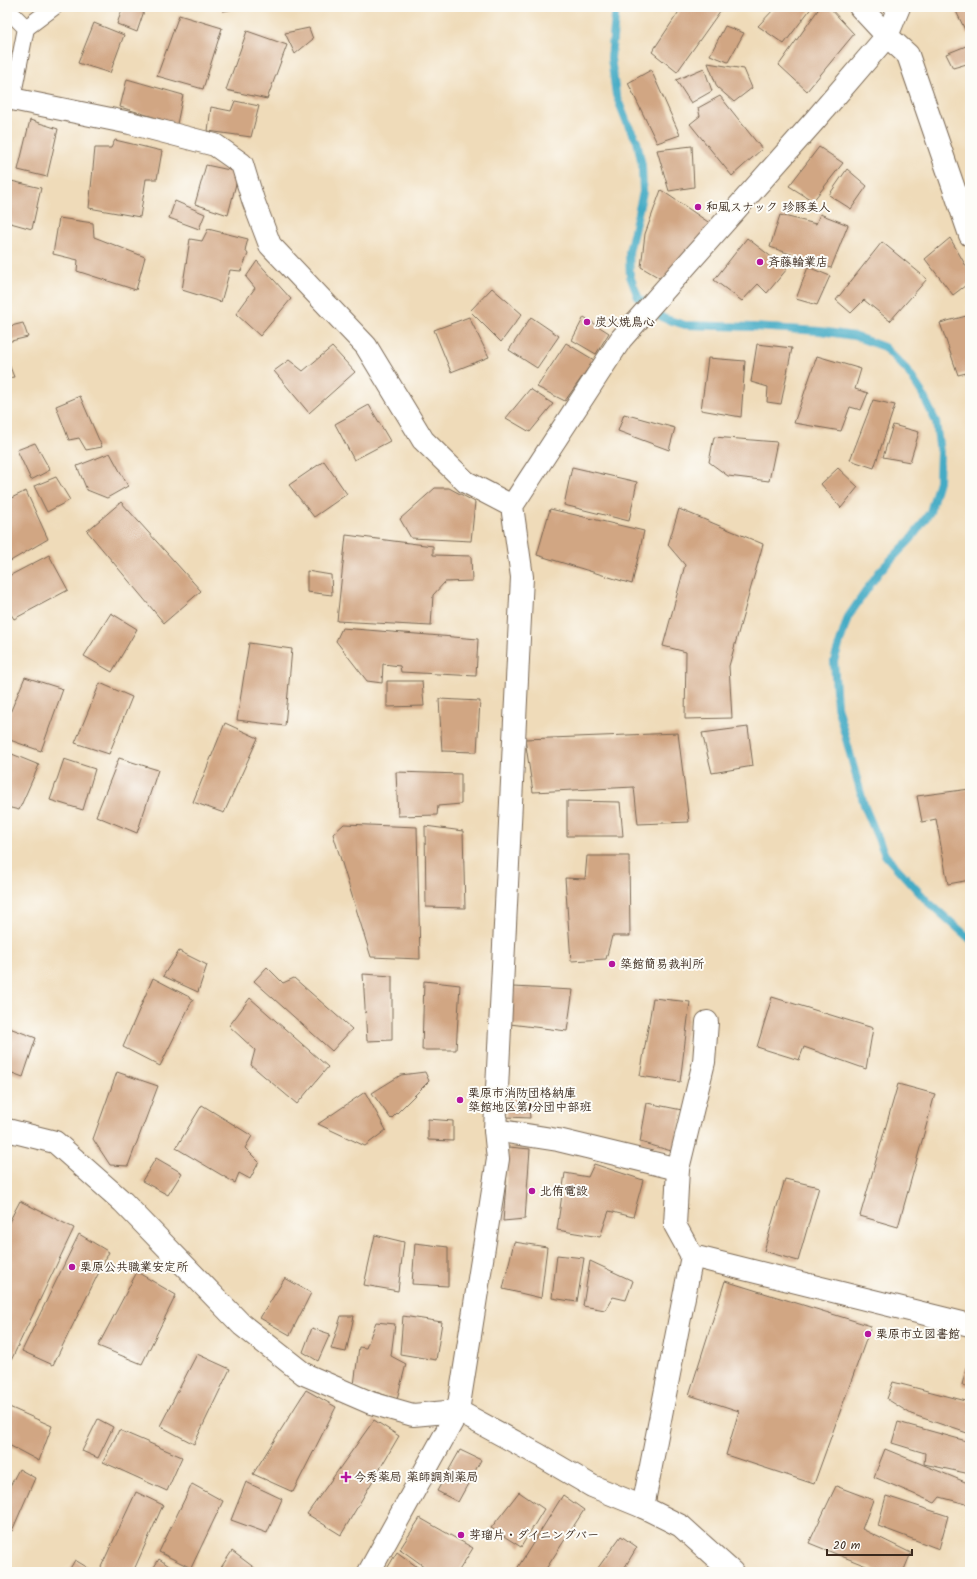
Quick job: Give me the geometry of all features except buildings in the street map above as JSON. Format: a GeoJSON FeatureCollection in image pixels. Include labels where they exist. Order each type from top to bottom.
{"type":"FeatureCollection","features":[{"type":"Feature","properties":{"kind":"street"},"geometry":{"type":"LineString","coordinates":[[860,7],[887,36],[908,55],[970,235]]}},
{"type":"Feature","properties":{"kind":"street"},"geometry":{"type":"LineString","coordinates":[[369,1572],[458,1411],[498,1159],[495,1130],[522,577],[512,506],[621,339],[815,120],[887,36],[899,7]]}},
{"type":"Feature","properties":{"kind":"street"},"geometry":{"type":"LineString","coordinates":[[10,98],[130,123],[215,145],[242,164],[253,200],[270,245],[366,346],[423,440],[466,482],[512,506]]}},
{"type":"Feature","properties":{"kind":"street"},"geometry":{"type":"LineString","coordinates":[[643,1507],[692,1256],[675,1225],[678,1169],[704,1062],[707,1022]]}},
{"type":"Feature","properties":{"kind":"street"},"geometry":{"type":"LineString","coordinates":[[7,1130],[55,1142],[123,1202],[242,1325],[304,1374],[371,1403],[413,1415],[458,1411],[539,1454],[592,1486],[643,1507],[681,1526],[732,1572]]}},
{"type":"Feature","properties":{"kind":"street"},"geometry":{"type":"LineString","coordinates":[[495,1130],[558,1140],[678,1169]]}},
{"type":"Feature","properties":{"kind":"street"},"geometry":{"type":"LineString","coordinates":[[692,1256],[970,1325]]}},
{"type":"Feature","properties":{"kind":"lane"},"geometry":{"type":"LineString","coordinates":[[10,98],[26,28],[54,7]]}},
{"type":"Feature","properties":{"kind":"lane"},"geometry":{"type":"LineString","coordinates":[[7,9],[26,28]]}},
{"type":"Feature","properties":{"kind":"waterway"},"geometry":{"type":"LineString","coordinates":[[616,7],[611,58],[616,95],[628,125],[637,141],[642,165],[643,192],[629,252],[630,276],[638,297],[663,318],[685,325],[820,331],[854,336],[884,347],[907,370],[922,393],[936,422],[940,453],[939,481],[930,512],[911,539],[879,572],[848,617],[834,661],[837,706],[864,805],[885,855],[928,902],[970,939]]}},
{"type":"Feature","properties":{"kind":"place","name":"和風スナック 珍豚美人"},"geometry":{"type":"Point","coordinates":[698,207]}},
{"type":"Feature","properties":{"kind":"place","name":"斉藤輪業店"},"geometry":{"type":"Point","coordinates":[760,262]}},
{"type":"Feature","properties":{"kind":"place","name":"炭火焼鳥心"},"geometry":{"type":"Point","coordinates":[587,322]}},
{"type":"Feature","properties":{"kind":"place","name":"築館簡易裁判所"},"geometry":{"type":"Point","coordinates":[612,964]}},
{"type":"Feature","properties":{"kind":"place","name":"栗原市消防団格納庫 築館地区第1分団中部班"},"geometry":{"type":"Point","coordinates":[460,1100]}},
{"type":"Feature","properties":{"kind":"place","name":"北侑電設"},"geometry":{"type":"Point","coordinates":[532,1191]}},
{"type":"Feature","properties":{"kind":"place","name":"栗原公共職業安定所"},"geometry":{"type":"Point","coordinates":[72,1267]}},
{"type":"Feature","properties":{"kind":"place","name":"栗原市立図書館"},"geometry":{"type":"Point","coordinates":[868,1334]}},
{"type":"Feature","properties":{"kind":"place","name":"今秀薬局 薬師調剤薬局"},"geometry":{"type":"Point","coordinates":[346,1477]}},
{"type":"Feature","properties":{"kind":"place","name":"芽瑠片・ダイニングバー"},"geometry":{"type":"Point","coordinates":[461,1535]}}]}
